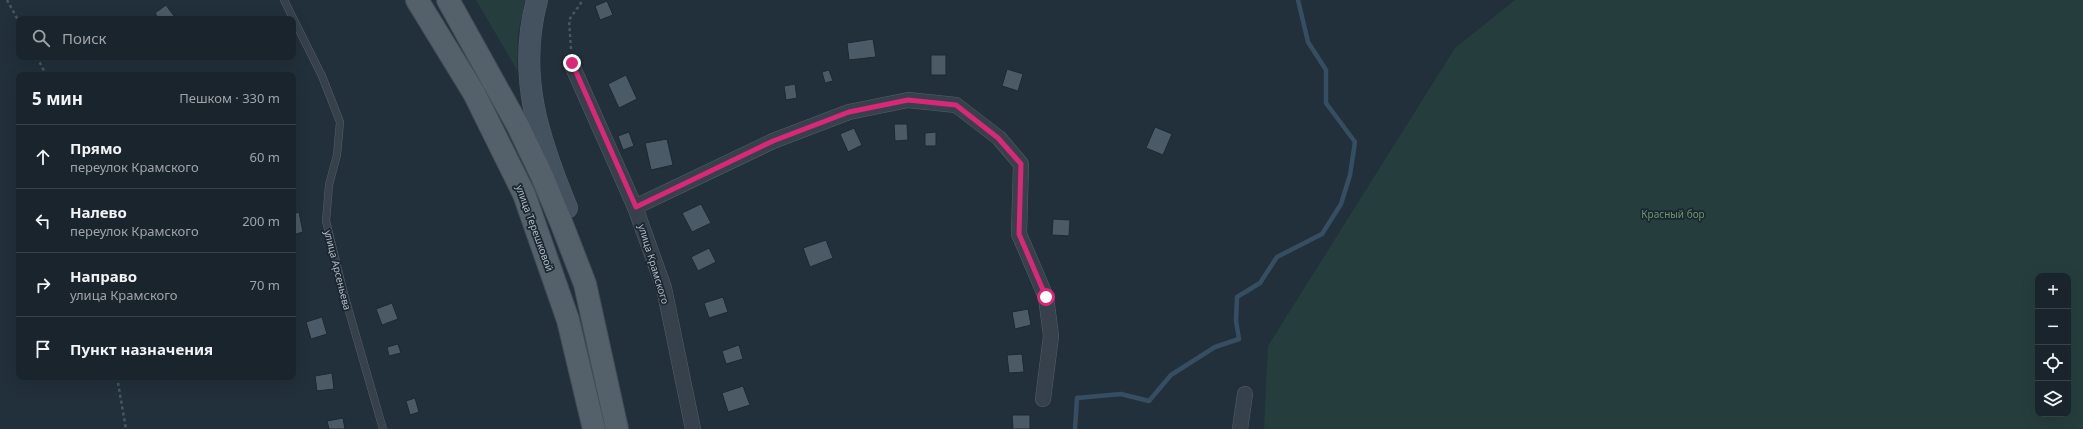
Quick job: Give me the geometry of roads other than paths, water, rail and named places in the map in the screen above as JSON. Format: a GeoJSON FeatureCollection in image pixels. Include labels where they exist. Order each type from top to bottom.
{"type":"FeatureCollection","features":[{"type":"Feature","properties":{"kind":"main road","name":"улица Терешковой"},"geometry":{"type":"LineString","coordinates":[[417,0],[474,93],[524,194],[568,320],[594,429]]}},
{"type":"Feature","properties":{"kind":"main road"},"geometry":{"type":"LineString","coordinates":[[448,0],[518,126],[542,176],[585,284]]}},
{"type":"Feature","properties":{"kind":"main road"},"geometry":{"type":"LineString","coordinates":[[537,0],[531,24],[528,52],[530,93],[539,133],[569,214],[617,429]]}},
{"type":"Feature","properties":{"kind":"street","name":"улица Крамского"},"geometry":{"type":"LineString","coordinates":[[572,63],[636,207],[664,288],[693,429]]}},
{"type":"Feature","properties":{"kind":"street"},"geometry":{"type":"LineString","coordinates":[[636,207],[773,141],[849,112],[908,100],[956,105],[998,138],[1021,164],[1019,234],[1046,297],[1051,336],[1043,399]]}},
{"type":"Feature","properties":{"kind":"street"},"geometry":{"type":"LineString","coordinates":[[1240,429],[1245,394]]}},
{"type":"Feature","properties":{"kind":"lane","name":"улица Арсеньева"},"geometry":{"type":"LineString","coordinates":[[284,0],[292,16]]}},
{"type":"Feature","properties":{"kind":"lane","name":"улица Арсеньева"},"geometry":{"type":"LineString","coordinates":[[296,24],[322,76],[340,122],[337,155],[329,185],[326,221],[344,294],[383,429]]}},
{"type":"Feature","properties":{"kind":"waterway"},"geometry":{"type":"LineString","coordinates":[[1075,429],[1077,398],[1121,394],[1149,401],[1171,375],[1215,347],[1239,339],[1236,321],[1237,297],[1260,283],[1277,257],[1322,234],[1341,204],[1350,175],[1355,142],[1326,103],[1326,70],[1308,42],[1298,0]]}},
{"type":"Feature","properties":{"kind":"park label","name":"Красный бор"},"geometry":{"type":"Point","coordinates":[1673,214]}}]}
